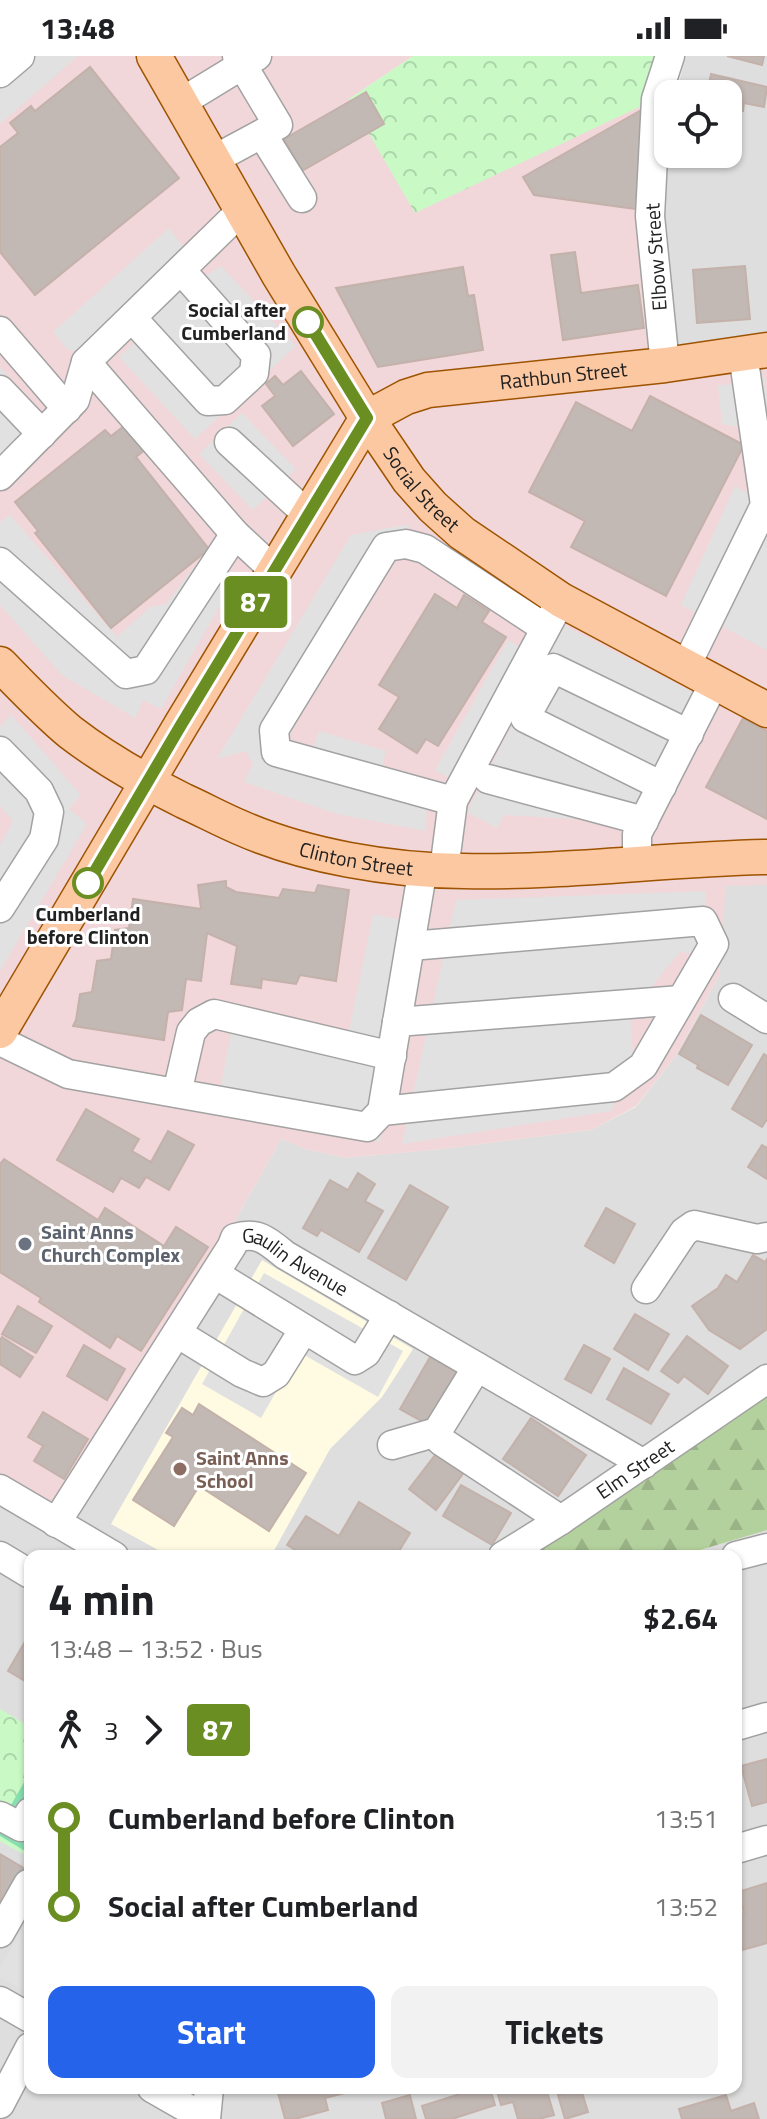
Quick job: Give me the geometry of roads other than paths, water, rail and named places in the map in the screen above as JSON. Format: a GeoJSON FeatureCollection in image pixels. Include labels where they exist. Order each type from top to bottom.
{"type":"FeatureCollection","features":[{"type":"Feature","properties":{"kind":"main road","name":"Social Street"},"geometry":{"type":"LineString","coordinates":[[154,56],[279,275],[367,418],[409,480],[433,507],[553,614],[700,675],[767,710]]}},
{"type":"Feature","properties":{"kind":"main road","name":"Rathbun Street"},"geometry":{"type":"LineString","coordinates":[[367,418],[406,397],[428,390],[665,365],[755,352]]}},
{"type":"Feature","properties":{"kind":"main road"},"geometry":{"type":"LineString","coordinates":[[5,1010],[147,783],[367,418]]}},
{"type":"Feature","properties":{"kind":"main road","name":"Clinton Street"},"geometry":{"type":"LineString","coordinates":[[5,678],[70,732],[147,783],[241,828],[294,846],[385,866],[463,871],[767,857]]}},
{"type":"Feature","properties":{"kind":"street"},"geometry":{"type":"LineString","coordinates":[[0,73],[20,56]]}},
{"type":"Feature","properties":{"kind":"street","name":"Elbow Street"},"geometry":{"type":"LineString","coordinates":[[665,365],[650,216],[656,99],[670,56]]}},
{"type":"Feature","properties":{"kind":"street"},"geometry":{"type":"LineString","coordinates":[[180,103],[245,59],[278,125],[213,160]]}},
{"type":"Feature","properties":{"kind":"street"},"geometry":{"type":"LineString","coordinates":[[262,134],[302,198]]}},
{"type":"Feature","properties":{"kind":"street"},"geometry":{"type":"LineString","coordinates":[[0,476],[75,400],[86,362],[242,210]]}},
{"type":"Feature","properties":{"kind":"street"},"geometry":{"type":"LineString","coordinates":[[132,318],[208,401],[225,400],[254,373],[256,355],[181,270]]}},
{"type":"Feature","properties":{"kind":"street"},"geometry":{"type":"LineString","coordinates":[[0,331],[67,409]]}},
{"type":"Feature","properties":{"kind":"street"},"geometry":{"type":"LineString","coordinates":[[637,864],[637,834],[689,734],[700,675],[765,505],[755,352]]}},
{"type":"Feature","properties":{"kind":"street"},"geometry":{"type":"LineString","coordinates":[[86,362],[232,530],[275,571]]}},
{"type":"Feature","properties":{"kind":"street"},"geometry":{"type":"LineString","coordinates":[[0,390],[42,434]]}},
{"type":"Feature","properties":{"kind":"street"},"geometry":{"type":"LineString","coordinates":[[229,442],[309,516]]}},
{"type":"Feature","properties":{"kind":"street"},"geometry":{"type":"LineString","coordinates":[[0,562],[126,674],[146,670],[232,530]]}},
{"type":"Feature","properties":{"kind":"street"},"geometry":{"type":"LineString","coordinates":[[0,1041],[68,1074],[367,1127],[382,1111],[411,946],[453,801],[553,614],[425,549],[406,544],[386,547],[274,730],[276,752],[453,801]]}},
{"type":"Feature","properties":{"kind":"street"},"geometry":{"type":"LineString","coordinates":[[662,786],[525,718],[553,668],[689,734]]}},
{"type":"Feature","properties":{"kind":"street"},"geometry":{"type":"LineString","coordinates":[[0,908],[44,839],[49,812],[39,791],[1,754]]}},
{"type":"Feature","properties":{"kind":"street"},"geometry":{"type":"LineString","coordinates":[[488,779],[644,821]]}},
{"type":"Feature","properties":{"kind":"street"},"geometry":{"type":"LineString","coordinates":[[382,1111],[614,1087],[643,1066],[714,944],[703,921],[411,946]]}},
{"type":"Feature","properties":{"kind":"street"},"geometry":{"type":"LineString","coordinates":[[733,998],[767,1019]]}},
{"type":"Feature","properties":{"kind":"street"},"geometry":{"type":"LineString","coordinates":[[397,1022],[681,1000]]}},
{"type":"Feature","properties":{"kind":"street"},"geometry":{"type":"LineString","coordinates":[[177,1093],[191,1032],[199,1022],[214,1014],[392,1056]]}},
{"type":"Feature","properties":{"kind":"street"},"geometry":{"type":"LineString","coordinates":[[646,1289],[684,1232],[694,1225],[757,1239],[767,1237]]}},
{"type":"Feature","properties":{"kind":"street","name":"Gaulin Avenue"},"geometry":{"type":"LineString","coordinates":[[56,1523],[235,1238],[250,1234],[267,1241],[285,1255],[644,1464]]}},
{"type":"Feature","properties":{"kind":"street"},"geometry":{"type":"LineString","coordinates":[[215,1274],[355,1360],[366,1353],[389,1315]]}},
{"type":"Feature","properties":{"kind":"street"},"geometry":{"type":"LineString","coordinates":[[177,1333],[242,1373],[263,1382],[276,1374],[304,1329]]}},
{"type":"Feature","properties":{"kind":"street"},"geometry":{"type":"LineString","coordinates":[[392,1445],[437,1432],[477,1367]]}},
{"type":"Feature","properties":{"kind":"street","name":"Elm Street"},"geometry":{"type":"LineString","coordinates":[[513,1550],[767,1379]]}},
{"type":"Feature","properties":{"kind":"street"},"geometry":{"type":"LineString","coordinates":[[437,1432],[441,1441],[561,1520]]}},
{"type":"Feature","properties":{"kind":"street"},"geometry":{"type":"LineString","coordinates":[[0,1489],[103,1550]]}},
{"type":"Feature","properties":{"kind":"street"},"geometry":{"type":"LineString","coordinates":[[742,1554],[767,1548]]}},
{"type":"Feature","properties":{"kind":"street"},"geometry":{"type":"LineString","coordinates":[[0,1556],[24,1570]]}},
{"type":"Feature","properties":{"kind":"street"},"geometry":{"type":"LineString","coordinates":[[742,1724],[767,1717]]}},
{"type":"Feature","properties":{"kind":"street"},"geometry":{"type":"LineString","coordinates":[[0,1816],[21,1827],[24,1822]]}},
{"type":"Feature","properties":{"kind":"street"},"geometry":{"type":"LineString","coordinates":[[742,1847],[767,1840]]}},
{"type":"Feature","properties":{"kind":"street"},"geometry":{"type":"LineString","coordinates":[[0,1933],[24,1891]]}},
{"type":"Feature","properties":{"kind":"street"},"geometry":{"type":"LineString","coordinates":[[0,2001],[24,2015]]}},
{"type":"Feature","properties":{"kind":"street"},"geometry":{"type":"LineString","coordinates":[[0,2104],[24,2058]]}},
{"type":"Feature","properties":{"kind":"street"},"geometry":{"type":"LineString","coordinates":[[162,2094],[206,2119],[208,2094]]}},
{"type":"Feature","properties":{"kind":"place","name":"Social after Cumberland"},"geometry":{"type":"Point","coordinates":[308,322]}},
{"type":"Feature","properties":{"kind":"place","name":"Cumberland before Clinton"},"geometry":{"type":"Point","coordinates":[88,883]}},
{"type":"Feature","properties":{"kind":"place","name":"Saint Anns Church Complex"},"geometry":{"type":"Point","coordinates":[25,1244]}},
{"type":"Feature","properties":{"kind":"place","name":"Saint Anns School"},"geometry":{"type":"Point","coordinates":[180,1469]}}]}
